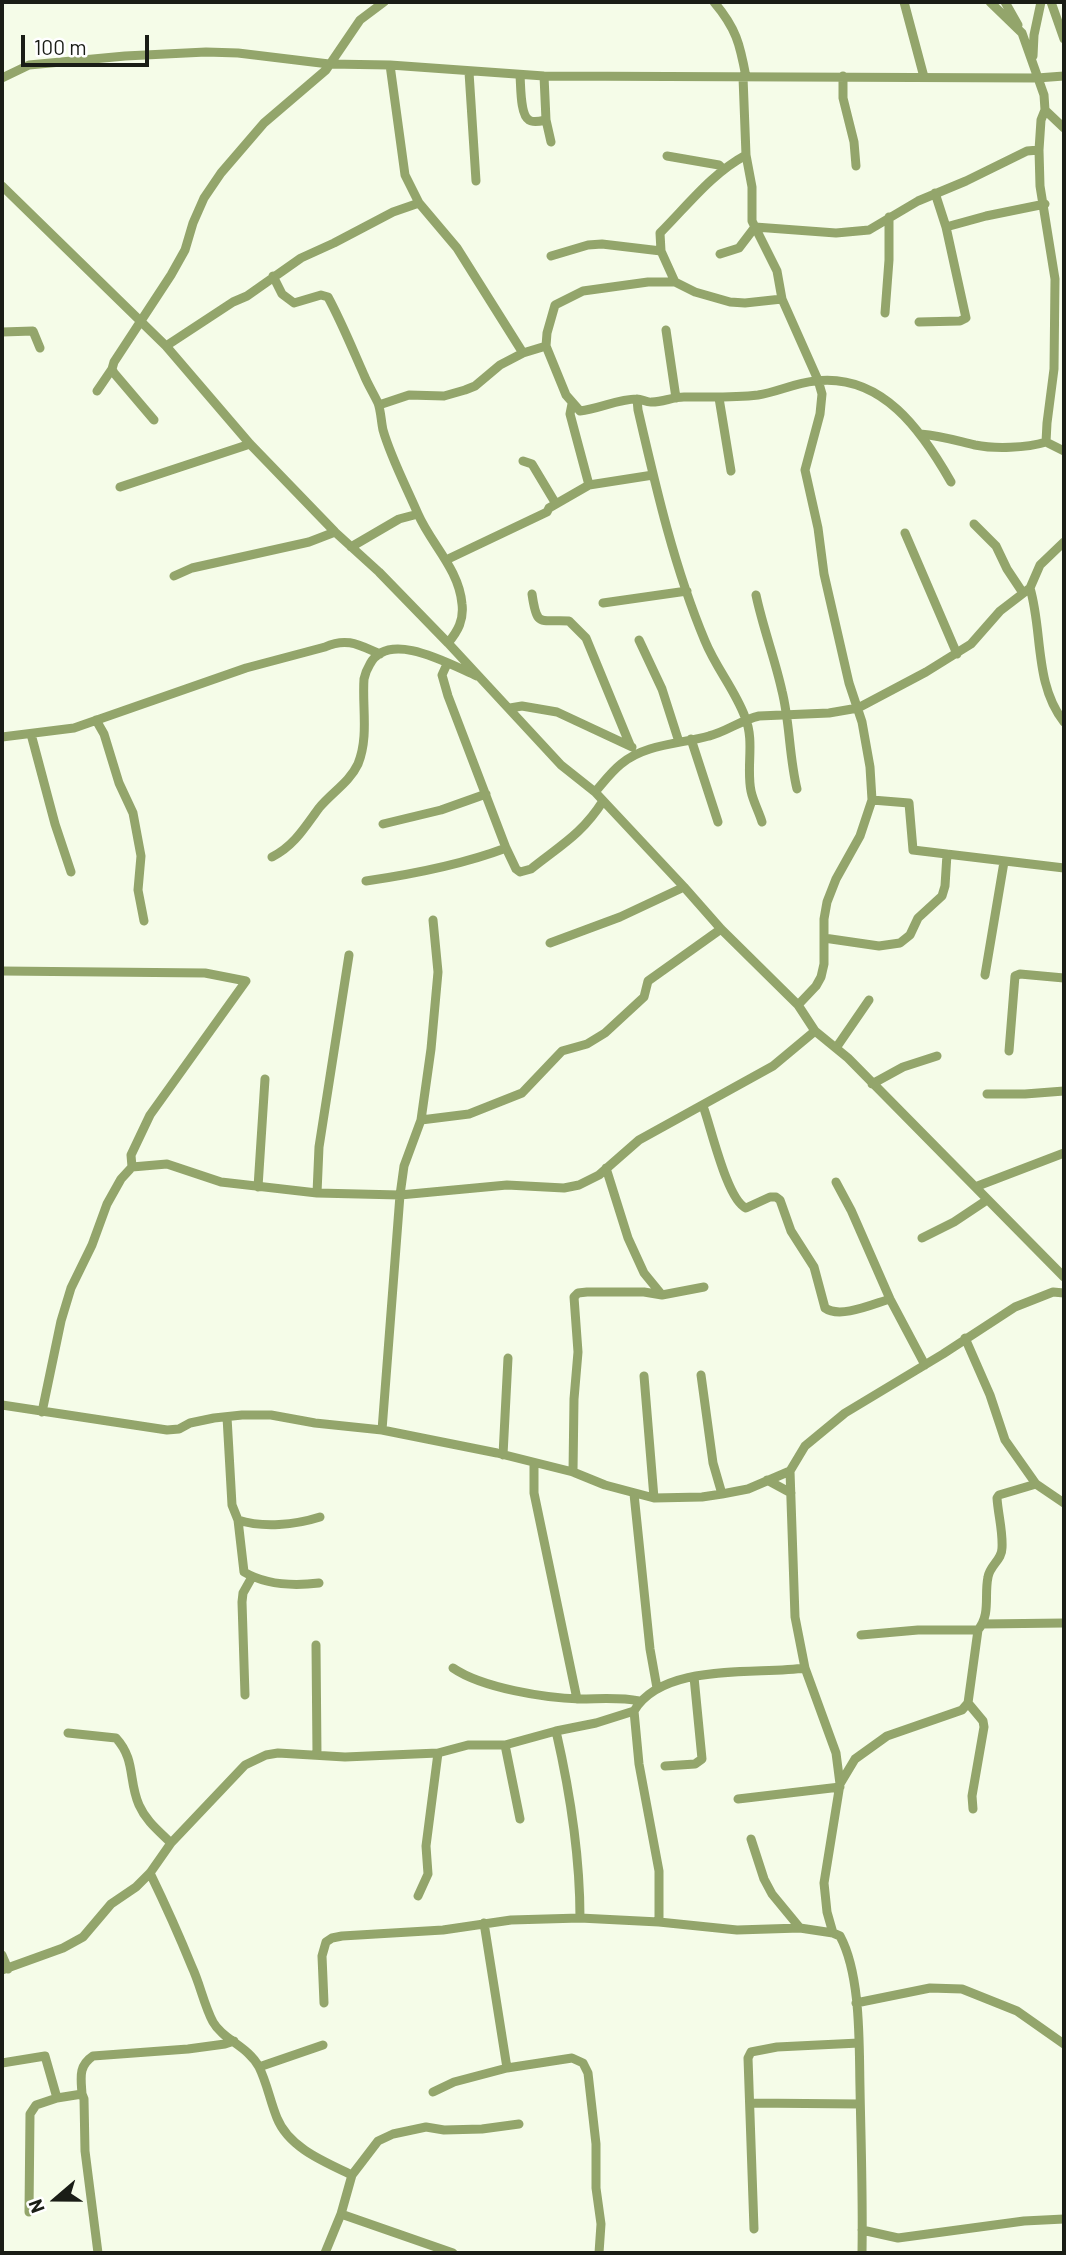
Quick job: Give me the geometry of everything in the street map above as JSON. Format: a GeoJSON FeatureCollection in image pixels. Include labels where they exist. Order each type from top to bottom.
{"type":"FeatureCollection","features":[{"type":"Feature","properties":{"kind":"street"},"geometry":{"type":"LineString","coordinates":[[97,391],[156,301],[185,250],[204,198],[221,173],[264,123],[326,70],[360,20],[384,2]]}},
{"type":"Feature","properties":{"kind":"street"},"geometry":{"type":"LineString","coordinates":[[714,2],[735,31],[740,44],[745,77],[752,221],[777,271],[782,299],[822,394],[820,414],[805,470],[827,587],[870,767],[872,800],[860,836],[836,879],[827,902],[821,977],[798,1005]]}},
{"type":"Feature","properties":{"kind":"street"},"geometry":{"type":"LineString","coordinates":[[904,2],[924,77]]}},
{"type":"Feature","properties":{"kind":"street"},"geometry":{"type":"LineString","coordinates":[[990,2],[1022,33]]}},
{"type":"Feature","properties":{"kind":"street"},"geometry":{"type":"LineString","coordinates":[[1005,2],[1022,33],[1044,95],[1045,110],[1041,120],[1039,150],[1040,186],[1055,279],[1054,369],[1046,442]]}},
{"type":"Feature","properties":{"kind":"street"},"geometry":{"type":"LineString","coordinates":[[1032,61],[1041,2]]}},
{"type":"Feature","properties":{"kind":"street"},"geometry":{"type":"LineString","coordinates":[[1051,2],[1064,39]]}},
{"type":"Feature","properties":{"kind":"street"},"geometry":{"type":"LineString","coordinates":[[2,78],[29,65],[206,52],[238,53],[329,64],[390,65],[520,76],[1064,76]]}},
{"type":"Feature","properties":{"kind":"street"},"geometry":{"type":"LineString","coordinates":[[390,65],[405,174],[419,202],[457,247],[523,353]]}},
{"type":"Feature","properties":{"kind":"street"},"geometry":{"type":"LineString","coordinates":[[469,72],[476,181]]}},
{"type":"Feature","properties":{"kind":"street"},"geometry":{"type":"LineString","coordinates":[[520,76],[523,113],[532,121],[546,120]]}},
{"type":"Feature","properties":{"kind":"street"},"geometry":{"type":"LineString","coordinates":[[544,76],[546,120],[551,142]]}},
{"type":"Feature","properties":{"kind":"street"},"geometry":{"type":"LineString","coordinates":[[843,76],[843,97],[854,142],[856,166]]}},
{"type":"Feature","properties":{"kind":"street"},"geometry":{"type":"LineString","coordinates":[[1045,110],[1064,128]]}},
{"type":"Feature","properties":{"kind":"street"},"geometry":{"type":"LineString","coordinates":[[755,227],[856,233],[876,228],[889,217],[935,193],[1027,151],[1039,150]]}},
{"type":"Feature","properties":{"kind":"street"},"geometry":{"type":"LineString","coordinates":[[675,282],[661,251],[660,233],[706,183],[747,155]]}},
{"type":"Feature","properties":{"kind":"street"},"geometry":{"type":"LineString","coordinates":[[667,156],[719,165],[723,169]]}},
{"type":"Feature","properties":{"kind":"street"},"geometry":{"type":"LineString","coordinates":[[2,186],[166,345],[250,444],[335,532],[449,643],[561,765],[595,792],[721,929],[798,1005],[815,1031],[836,1048],[1064,1278]]}},
{"type":"Feature","properties":{"kind":"street"},"geometry":{"type":"LineString","coordinates":[[919,322],[960,321],[966,318],[946,227],[935,193]]}},
{"type":"Feature","properties":{"kind":"street"},"geometry":{"type":"LineString","coordinates":[[166,345],[233,302],[247,296],[301,258],[393,212],[419,202]]}},
{"type":"Feature","properties":{"kind":"street"},"geometry":{"type":"LineString","coordinates":[[946,227],[1045,204]]}},
{"type":"Feature","properties":{"kind":"street"},"geometry":{"type":"LineString","coordinates":[[885,313],[889,217]]}},
{"type":"Feature","properties":{"kind":"street"},"geometry":{"type":"LineString","coordinates":[[720,254],[739,248],[755,227]]}},
{"type":"Feature","properties":{"kind":"street"},"geometry":{"type":"LineString","coordinates":[[551,256],[588,245],[602,244],[661,251]]}},
{"type":"Feature","properties":{"kind":"street"},"geometry":{"type":"LineString","coordinates":[[273,276],[282,294],[294,303],[321,295],[328,297],[349,337],[379,405],[388,445],[418,514],[446,560],[459,589],[462,618],[449,643]]}},
{"type":"Feature","properties":{"kind":"street"},"geometry":{"type":"LineString","coordinates":[[782,299],[730,302],[675,282],[596,288],[583,291],[555,305],[546,346],[566,395],[580,411],[637,399],[650,403],[676,398],[760,395],[818,380],[846,382],[877,393],[909,421],[935,454],[951,482]]}},
{"type":"Feature","properties":{"kind":"street"},"geometry":{"type":"LineString","coordinates":[[666,330],[676,398]]}},
{"type":"Feature","properties":{"kind":"street"},"geometry":{"type":"LineString","coordinates":[[2,332],[33,331],[40,348]]}},
{"type":"Feature","properties":{"kind":"street"},"geometry":{"type":"LineString","coordinates":[[379,405],[409,395],[444,396],[465,390],[475,386],[500,365],[523,353],[546,346]]}},
{"type":"Feature","properties":{"kind":"street"},"geometry":{"type":"LineString","coordinates":[[112,369],[153,420]]}},
{"type":"Feature","properties":{"kind":"street"},"geometry":{"type":"LineString","coordinates":[[719,398],[731,471]]}},
{"type":"Feature","properties":{"kind":"street"},"geometry":{"type":"LineString","coordinates":[[637,399],[658,499],[687,591],[712,657],[726,677],[746,718],[750,739],[751,791],[762,822]]}},
{"type":"Feature","properties":{"kind":"street"},"geometry":{"type":"LineString","coordinates":[[572,404],[570,414],[589,485]]}},
{"type":"Feature","properties":{"kind":"street"},"geometry":{"type":"LineString","coordinates":[[920,434],[945,436],[978,446],[1017,447],[1046,442],[1064,451]]}},
{"type":"Feature","properties":{"kind":"street"},"geometry":{"type":"LineString","coordinates":[[120,487],[250,444]]}},
{"type":"Feature","properties":{"kind":"street"},"geometry":{"type":"LineString","coordinates":[[523,461],[532,464],[556,504]]}},
{"type":"Feature","properties":{"kind":"street"},"geometry":{"type":"LineString","coordinates":[[446,560],[517,528],[589,485],[653,475]]}},
{"type":"Feature","properties":{"kind":"street"},"geometry":{"type":"LineString","coordinates":[[351,547],[398,519],[418,514]]}},
{"type":"Feature","properties":{"kind":"street"},"geometry":{"type":"LineString","coordinates":[[974,524],[996,546],[1007,569],[1027,590],[1034,605],[1043,678],[1064,722]]}},
{"type":"Feature","properties":{"kind":"street"},"geometry":{"type":"LineString","coordinates":[[174,576],[192,568],[309,542],[335,532]]}},
{"type":"Feature","properties":{"kind":"street"},"geometry":{"type":"LineString","coordinates":[[905,533],[957,654]]}},
{"type":"Feature","properties":{"kind":"street"},"geometry":{"type":"LineString","coordinates":[[595,792],[622,762],[638,754],[710,736],[746,718],[836,713],[858,708],[971,644],[1000,611],[1027,590],[1040,565],[1064,542]]}},
{"type":"Feature","properties":{"kind":"street"},"geometry":{"type":"LineString","coordinates":[[603,603],[687,591]]}},
{"type":"Feature","properties":{"kind":"street"},"geometry":{"type":"LineString","coordinates":[[532,594],[538,618],[546,621],[569,621],[586,638],[630,745],[638,754]]}},
{"type":"Feature","properties":{"kind":"street"},"geometry":{"type":"LineString","coordinates":[[756,595],[787,714],[790,764],[797,789]]}},
{"type":"Feature","properties":{"kind":"street"},"geometry":{"type":"LineString","coordinates":[[639,640],[662,689],[679,742]]}},
{"type":"Feature","properties":{"kind":"street"},"geometry":{"type":"LineString","coordinates":[[2,737],[74,728],[246,668],[335,642],[357,644],[380,654]]}},
{"type":"Feature","properties":{"kind":"street"},"geometry":{"type":"LineString","coordinates":[[272,857],[293,844],[323,803],[349,779],[357,765],[365,729],[364,675],[372,660],[391,649],[401,648],[419,652],[481,678]]}},
{"type":"Feature","properties":{"kind":"street"},"geometry":{"type":"LineString","coordinates":[[447,664],[442,674],[444,682],[506,848],[520,873],[579,833],[603,801]]}},
{"type":"Feature","properties":{"kind":"street"},"geometry":{"type":"LineString","coordinates":[[510,708],[522,706],[557,712],[630,745]]}},
{"type":"Feature","properties":{"kind":"street"},"geometry":{"type":"LineString","coordinates":[[96,720],[104,734],[119,782],[133,813],[141,856],[138,890],[144,921]]}},
{"type":"Feature","properties":{"kind":"street"},"geometry":{"type":"LineString","coordinates":[[31,734],[71,872]]}},
{"type":"Feature","properties":{"kind":"street"},"geometry":{"type":"LineString","coordinates":[[691,739],[718,821]]}},
{"type":"Feature","properties":{"kind":"street"},"geometry":{"type":"LineString","coordinates":[[383,824],[441,810],[486,794]]}},
{"type":"Feature","properties":{"kind":"street"},"geometry":{"type":"LineString","coordinates":[[872,800],[909,803],[913,850],[1064,868]]}},
{"type":"Feature","properties":{"kind":"street"},"geometry":{"type":"LineString","coordinates":[[366,881],[472,861],[506,848]]}},
{"type":"Feature","properties":{"kind":"street"},"geometry":{"type":"LineString","coordinates":[[824,938],[879,946],[900,943],[910,935],[918,918],[942,896],[947,854]]}},
{"type":"Feature","properties":{"kind":"street"},"geometry":{"type":"LineString","coordinates":[[985,975],[1004,862]]}},
{"type":"Feature","properties":{"kind":"street"},"geometry":{"type":"LineString","coordinates":[[550,943],[684,887]]}},
{"type":"Feature","properties":{"kind":"street"},"geometry":{"type":"LineString","coordinates":[[382,1430],[400,1195],[404,1166],[421,1120],[431,1049],[438,972],[433,920]]}},
{"type":"Feature","properties":{"kind":"street"},"geometry":{"type":"LineString","coordinates":[[421,1120],[469,1114],[522,1093],[562,1051],[587,1044],[606,1033],[644,997],[648,981],[721,929]]}},
{"type":"Feature","properties":{"kind":"street"},"geometry":{"type":"LineString","coordinates":[[317,1193],[320,1147],[349,955]]}},
{"type":"Feature","properties":{"kind":"street"},"geometry":{"type":"LineString","coordinates":[[2,971],[205,973],[246,981],[150,1115],[131,1155],[132,1167]]}},
{"type":"Feature","properties":{"kind":"street"},"geometry":{"type":"LineString","coordinates":[[1009,1051],[1015,976],[1020,974],[1064,978]]}},
{"type":"Feature","properties":{"kind":"street"},"geometry":{"type":"LineString","coordinates":[[836,1048],[869,1000]]}},
{"type":"Feature","properties":{"kind":"street"},"geometry":{"type":"LineString","coordinates":[[42,1412],[61,1321],[71,1288],[92,1245],[107,1204],[121,1179],[132,1167],[167,1164],[220,1182],[317,1193],[400,1195],[508,1185],[564,1188],[599,1175],[639,1140],[773,1066],[815,1031]]}},
{"type":"Feature","properties":{"kind":"street"},"geometry":{"type":"LineString","coordinates":[[872,1084],[903,1067],[937,1056]]}},
{"type":"Feature","properties":{"kind":"street"},"geometry":{"type":"LineString","coordinates":[[258,1186],[265,1079]]}},
{"type":"Feature","properties":{"kind":"street"},"geometry":{"type":"LineString","coordinates":[[987,1094],[1064,1091]]}},
{"type":"Feature","properties":{"kind":"street"},"geometry":{"type":"LineString","coordinates":[[703,1106],[722,1171],[741,1207],[746,1208],[770,1197],[780,1200],[791,1231],[814,1267],[825,1308],[840,1313],[890,1299]]}},
{"type":"Feature","properties":{"kind":"street"},"geometry":{"type":"LineString","coordinates":[[975,1187],[1064,1153]]}},
{"type":"Feature","properties":{"kind":"street"},"geometry":{"type":"LineString","coordinates":[[606,1168],[628,1238],[644,1273],[662,1295]]}},
{"type":"Feature","properties":{"kind":"street"},"geometry":{"type":"LineString","coordinates":[[836,1182],[890,1299],[925,1365]]}},
{"type":"Feature","properties":{"kind":"street"},"geometry":{"type":"LineString","coordinates":[[922,1238],[954,1222],[987,1200]]}},
{"type":"Feature","properties":{"kind":"street"},"geometry":{"type":"LineString","coordinates":[[573,1472],[578,1352],[574,1297],[578,1293],[587,1292],[644,1292],[662,1295],[704,1287]]}},
{"type":"Feature","properties":{"kind":"street"},"geometry":{"type":"LineString","coordinates":[[833,1933],[827,1912],[824,1883],[840,1786],[836,1753],[805,1668],[795,1618],[790,1471],[805,1446],[845,1413],[1015,1307],[1053,1292],[1064,1293]]}},
{"type":"Feature","properties":{"kind":"street"},"geometry":{"type":"LineString","coordinates":[[965,1338],[990,1395],[1005,1440],[1036,1484],[1064,1503]]}},
{"type":"Feature","properties":{"kind":"street"},"geometry":{"type":"LineString","coordinates":[[503,1455],[508,1358]]}},
{"type":"Feature","properties":{"kind":"street"},"geometry":{"type":"LineString","coordinates":[[702,1375],[713,1463],[722,1494]]}},
{"type":"Feature","properties":{"kind":"street"},"geometry":{"type":"LineString","coordinates":[[644,1376],[654,1498]]}},
{"type":"Feature","properties":{"kind":"street"},"geometry":{"type":"LineString","coordinates":[[2,1405],[167,1430],[227,1417],[271,1415],[382,1430],[573,1472],[605,1485],[654,1498],[702,1497],[748,1489],[790,1471]]}},
{"type":"Feature","properties":{"kind":"street"},"geometry":{"type":"LineString","coordinates":[[227,1417],[232,1505],[238,1520],[244,1572],[252,1577],[277,1583],[319,1583]]}},
{"type":"Feature","properties":{"kind":"street"},"geometry":{"type":"LineString","coordinates":[[534,1464],[534,1493],[577,1699]]}},
{"type":"Feature","properties":{"kind":"street"},"geometry":{"type":"LineString","coordinates":[[767,1480],[791,1493]]}},
{"type":"Feature","properties":{"kind":"street"},"geometry":{"type":"LineString","coordinates":[[840,1786],[855,1759],[887,1736],[962,1710],[968,1703],[987,1607],[988,1576],[1003,1550],[996,1498],[1036,1484]]}},
{"type":"Feature","properties":{"kind":"street"},"geometry":{"type":"LineString","coordinates":[[634,1494],[657,1688]]}},
{"type":"Feature","properties":{"kind":"street"},"geometry":{"type":"LineString","coordinates":[[238,1520],[248,1523],[283,1524],[320,1517]]}},
{"type":"Feature","properties":{"kind":"street"},"geometry":{"type":"LineString","coordinates":[[246,1695],[242,1602],[243,1593],[252,1577]]}},
{"type":"Feature","properties":{"kind":"street"},"geometry":{"type":"LineString","coordinates":[[861,1635],[1064,1623]]}},
{"type":"Feature","properties":{"kind":"street"},"geometry":{"type":"LineString","coordinates":[[316,1646],[317,1755]]}},
{"type":"Feature","properties":{"kind":"street"},"geometry":{"type":"LineString","coordinates":[[453,1668],[480,1682],[528,1693],[577,1699],[623,1698],[639,1701]]}},
{"type":"Feature","properties":{"kind":"street"},"geometry":{"type":"LineString","coordinates":[[659,1922],[659,1871],[639,1764],[634,1711],[639,1701],[657,1688],[694,1677],[805,1668]]}},
{"type":"Feature","properties":{"kind":"street"},"geometry":{"type":"LineString","coordinates":[[665,1766],[695,1764],[702,1759],[694,1677]]}},
{"type":"Feature","properties":{"kind":"street"},"geometry":{"type":"LineString","coordinates":[[968,1703],[983,1721],[984,1727],[972,1796],[973,1809]]}},
{"type":"Feature","properties":{"kind":"street"},"geometry":{"type":"LineString","coordinates":[[2,1955],[5,1970],[64,1948],[83,1937],[111,1904],[136,1887],[150,1873],[171,1843],[246,1765],[266,1755],[278,1753],[345,1757],[438,1753],[468,1745],[505,1745],[634,1711]]}},
{"type":"Feature","properties":{"kind":"street"},"geometry":{"type":"LineString","coordinates":[[556,1731],[578,1854],[580,1918]]}},
{"type":"Feature","properties":{"kind":"street"},"geometry":{"type":"LineString","coordinates":[[68,1733],[116,1738],[129,1757],[138,1804],[151,1824],[171,1843]]}},
{"type":"Feature","properties":{"kind":"street"},"geometry":{"type":"LineString","coordinates":[[505,1745],[520,1819]]}},
{"type":"Feature","properties":{"kind":"street"},"geometry":{"type":"LineString","coordinates":[[418,1896],[428,1874],[426,1846],[438,1753]]}},
{"type":"Feature","properties":{"kind":"street"},"geometry":{"type":"LineString","coordinates":[[738,1799],[840,1786]]}},
{"type":"Feature","properties":{"kind":"street"},"geometry":{"type":"LineString","coordinates":[[751,1839],[764,1880],[800,1928]]}},
{"type":"Feature","properties":{"kind":"street"},"geometry":{"type":"LineString","coordinates":[[150,1873],[214,2023],[222,2033],[249,2053],[259,2067],[284,2131],[308,2152],[352,2175]]}},
{"type":"Feature","properties":{"kind":"street"},"geometry":{"type":"LineString","coordinates":[[324,2003],[322,1955],[326,1942],[332,1938],[443,1930],[511,1920],[580,1918],[737,1930],[800,1928],[841,1936],[849,1957],[859,2043],[862,2253]]}},
{"type":"Feature","properties":{"kind":"street"},"geometry":{"type":"LineString","coordinates":[[484,1923],[508,2068]]}},
{"type":"Feature","properties":{"kind":"street"},"geometry":{"type":"LineString","coordinates":[[856,2003],[930,1988],[962,1989],[1017,2011],[1064,2044]]}},
{"type":"Feature","properties":{"kind":"street"},"geometry":{"type":"LineString","coordinates":[[98,2253],[85,2151],[84,2099],[80,2074],[84,2062],[93,2056],[188,2049],[225,2045],[234,2041]]}},
{"type":"Feature","properties":{"kind":"street"},"geometry":{"type":"LineString","coordinates":[[754,2229],[748,2058],[751,2052],[777,2047],[859,2043]]}},
{"type":"Feature","properties":{"kind":"street"},"geometry":{"type":"LineString","coordinates":[[259,2067],[323,2045]]}},
{"type":"Feature","properties":{"kind":"street"},"geometry":{"type":"LineString","coordinates":[[2,2063],[45,2056],[57,2098]]}},
{"type":"Feature","properties":{"kind":"street"},"geometry":{"type":"LineString","coordinates":[[433,2092],[454,2081],[508,2068],[572,2058],[583,2063],[588,2073],[596,2144],[596,2188],[601,2224],[599,2253]]}},
{"type":"Feature","properties":{"kind":"street"},"geometry":{"type":"LineString","coordinates":[[29,2212],[30,2114],[36,2105],[82,2094]]}},
{"type":"Feature","properties":{"kind":"street"},"geometry":{"type":"LineString","coordinates":[[750,2103],[860,2104]]}},
{"type":"Feature","properties":{"kind":"street"},"geometry":{"type":"LineString","coordinates":[[325,2253],[341,2214],[352,2175],[378,2141],[393,2134],[426,2127],[444,2130],[482,2129],[519,2124]]}},
{"type":"Feature","properties":{"kind":"street"},"geometry":{"type":"LineString","coordinates":[[341,2214],[453,2253]]}},
{"type":"Feature","properties":{"kind":"street"},"geometry":{"type":"LineString","coordinates":[[863,2230],[898,2238],[1024,2221],[1064,2219]]}}]}
